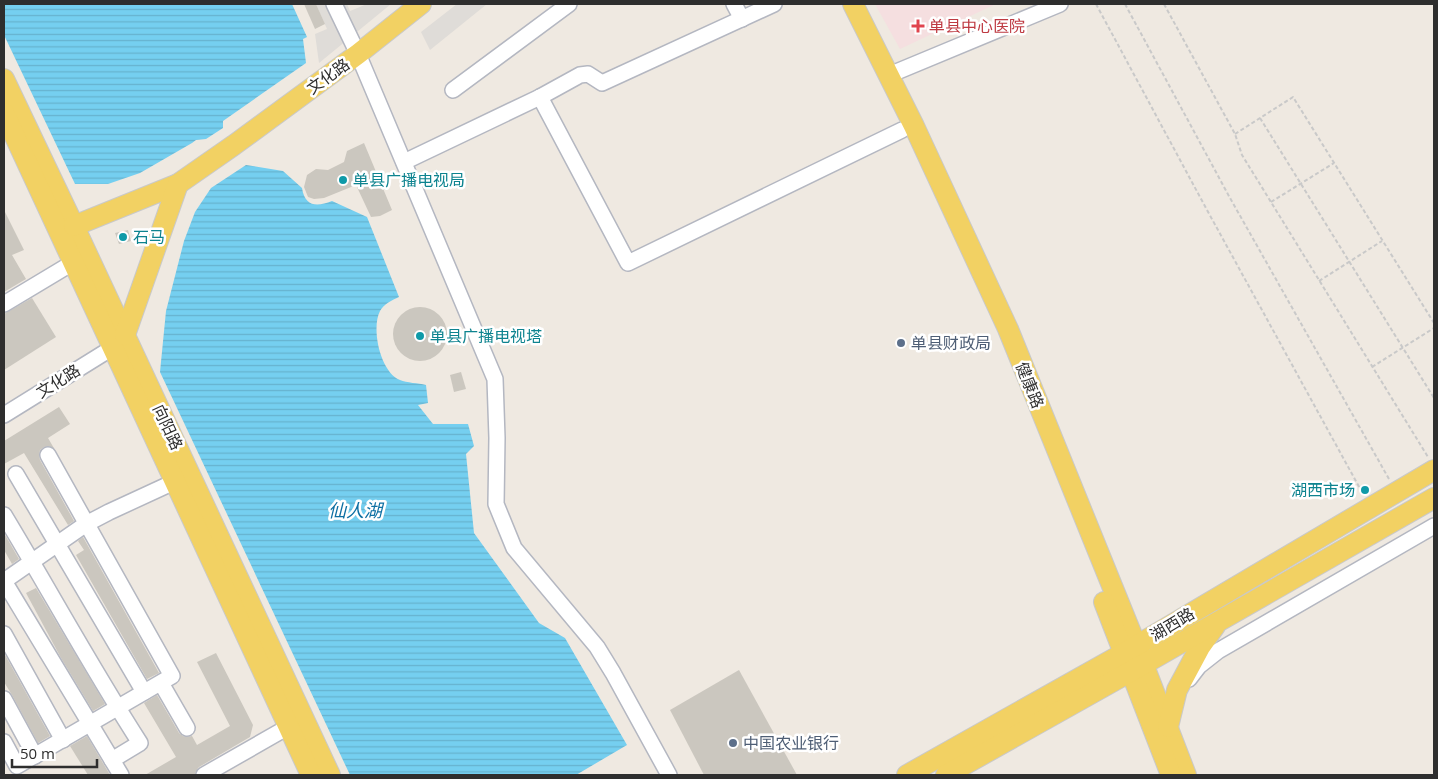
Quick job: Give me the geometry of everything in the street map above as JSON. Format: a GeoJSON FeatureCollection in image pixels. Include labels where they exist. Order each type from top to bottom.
{"type":"FeatureCollection","features":[{"type":"Feature","properties":{"kind":"main road","name":"文化路"},"geometry":{"type":"LineString","coordinates":[[178,184],[358,54],[421,4]]}},
{"type":"Feature","properties":{"kind":"main road","name":"健康路"},"geometry":{"type":"LineString","coordinates":[[840,4],[902,130],[997,335],[1130,649]]}},
{"type":"Feature","properties":{"kind":"main road","name":"健康路"},"geometry":{"type":"LineString","coordinates":[[853,4],[890,75],[1008,330],[1137,668],[1171,775]]}},
{"type":"Feature","properties":{"kind":"main road","name":"向阳路"},"geometry":{"type":"LineString","coordinates":[[4,79],[74,226],[174,482],[311,775]]}},
{"type":"Feature","properties":{"kind":"main road","name":"向阳路"},"geometry":{"type":"LineString","coordinates":[[4,113],[74,262],[119,342],[330,775]]}},
{"type":"Feature","properties":{"kind":"main road"},"geometry":{"type":"LineString","coordinates":[[74,226],[178,184]]}},
{"type":"Feature","properties":{"kind":"main road"},"geometry":{"type":"LineString","coordinates":[[119,342],[178,184]]}},
{"type":"Feature","properties":{"kind":"main road","name":"湖西路"},"geometry":{"type":"LineString","coordinates":[[907,775],[1130,649],[1396,492],[1432,465]]}},
{"type":"Feature","properties":{"kind":"main road","name":"湖西路"},"geometry":{"type":"LineString","coordinates":[[946,775],[1434,498]]}},
{"type":"Feature","properties":{"kind":"main road"},"geometry":{"type":"LineString","coordinates":[[1169,731],[1177,690],[1200,647],[1217,622]]}},
{"type":"Feature","properties":{"kind":"main road","name":"健康路"},"geometry":{"type":"LineString","coordinates":[[1137,668],[1169,731],[1186,775]]}},
{"type":"Feature","properties":{"kind":"street"},"geometry":{"type":"LineString","coordinates":[[334,4],[358,54],[495,379],[497,438],[496,504],[514,548],[596,647],[613,673],[668,775]]}},
{"type":"Feature","properties":{"kind":"street"},"geometry":{"type":"LineString","coordinates":[[453,90],[569,4]]}},
{"type":"Feature","properties":{"kind":"street"},"geometry":{"type":"LineString","coordinates":[[734,4],[742,19]]}},
{"type":"Feature","properties":{"kind":"street"},"geometry":{"type":"LineString","coordinates":[[404,162],[540,97],[580,75],[588,74],[602,83],[774,4]]}},
{"type":"Feature","properties":{"kind":"street"},"geometry":{"type":"LineString","coordinates":[[890,75],[1060,4]]}},
{"type":"Feature","properties":{"kind":"street"},"geometry":{"type":"LineString","coordinates":[[540,97],[628,263],[902,130]]}},
{"type":"Feature","properties":{"kind":"street"},"geometry":{"type":"LineString","coordinates":[[4,304],[74,262]]}},
{"type":"Feature","properties":{"kind":"street","name":"文化路"},"geometry":{"type":"LineString","coordinates":[[4,415],[119,342]]}},
{"type":"Feature","properties":{"kind":"street"},"geometry":{"type":"LineString","coordinates":[[4,742],[20,771],[36,756],[172,676],[48,455]]}},
{"type":"Feature","properties":{"kind":"street"},"geometry":{"type":"LineString","coordinates":[[16,474],[144,692]]}},
{"type":"Feature","properties":{"kind":"street"},"geometry":{"type":"LineString","coordinates":[[121,775],[4,581],[86,524],[174,482]]}},
{"type":"Feature","properties":{"kind":"street"},"geometry":{"type":"LineString","coordinates":[[4,515],[117,708],[140,743],[112,760]]}},
{"type":"Feature","properties":{"kind":"street"},"geometry":{"type":"LineString","coordinates":[[1169,731],[1180,696],[1191,676],[1199,666],[1218,651],[1434,526]]}},
{"type":"Feature","properties":{"kind":"street"},"geometry":{"type":"LineString","coordinates":[[4,634],[63,740]]}},
{"type":"Feature","properties":{"kind":"street"},"geometry":{"type":"LineString","coordinates":[[161,683],[187,728]]}},
{"type":"Feature","properties":{"kind":"street"},"geometry":{"type":"LineString","coordinates":[[4,699],[36,756]]}},
{"type":"Feature","properties":{"kind":"street"},"geometry":{"type":"LineString","coordinates":[[204,775],[288,727]]}},
{"type":"Feature","properties":{"kind":"path"},"geometry":{"type":"LineString","coordinates":[[1096,4],[1370,507]]}},
{"type":"Feature","properties":{"kind":"path"},"geometry":{"type":"LineString","coordinates":[[1125,4],[1230,198],[1396,492]]}},
{"type":"Feature","properties":{"kind":"path"},"geometry":{"type":"LineString","coordinates":[[1164,4],[1235,134],[1242,155],[1432,465]]}},
{"type":"Feature","properties":{"kind":"path"},"geometry":{"type":"LineString","coordinates":[[1235,134],[1293,97],[1434,323]]}},
{"type":"Feature","properties":{"kind":"path"},"geometry":{"type":"LineString","coordinates":[[1260,118],[1434,398]]}},
{"type":"Feature","properties":{"kind":"path"},"geometry":{"type":"LineString","coordinates":[[1271,202],[1334,163]]}},
{"type":"Feature","properties":{"kind":"path"},"geometry":{"type":"LineString","coordinates":[[1319,281],[1383,241]]}},
{"type":"Feature","properties":{"kind":"path"},"geometry":{"type":"LineString","coordinates":[[1372,367],[1434,328]]}},
{"type":"Feature","properties":{"kind":"shaded area"},"geometry":{"type":"Polygon","coordinates":[[[316,4],[347,4],[350,11],[367,4],[391,4],[319,63],[315,34],[327,29],[316,4]]]}},
{"type":"Feature","properties":{"kind":"shaded area"},"geometry":{"type":"Polygon","coordinates":[[[457,4],[487,4],[430,50],[421,32],[457,4]]]}},
{"type":"Feature","properties":{"kind":"shaded area","name":"单县中心医院"},"geometry":{"type":"Polygon","coordinates":[[[875,4],[996,4],[900,49],[875,4]]]}},
{"type":"Feature","properties":{"kind":"water"},"geometry":{"type":"Polygon","coordinates":[[[4,4],[292,4],[307,37],[303,39],[306,63],[223,121],[223,128],[206,139],[196,140],[140,173],[108,184],[75,184],[4,35],[4,4]]]}},
{"type":"Feature","properties":{"kind":"water","name":"仙人湖"},"geometry":{"type":"Polygon","coordinates":[[[246,165],[283,171],[302,188],[306,199],[312,204],[317,205],[332,201],[367,217],[399,297],[384,306],[377,319],[379,349],[387,368],[400,380],[426,385],[428,403],[418,405],[433,424],[468,424],[474,446],[466,454],[474,533],[539,623],[565,638],[627,745],[576,775],[350,775],[160,372],[166,311],[184,241],[195,212],[211,188],[246,165]]]}},
{"type":"Feature","properties":{"kind":"building"},"geometry":{"type":"Polygon","coordinates":[[[304,4],[316,4],[325,24],[315,29],[304,4]]]}},
{"type":"Feature","properties":{"kind":"building","name":"单县广播电视局"},"geometry":{"type":"Polygon","coordinates":[[[364,143],[392,210],[380,216],[371,217],[356,185],[324,198],[314,199],[308,197],[304,187],[307,175],[316,169],[328,170],[344,162],[347,151],[364,143]]]}},
{"type":"Feature","properties":{"kind":"building"},"geometry":{"type":"Polygon","coordinates":[[[4,210],[24,250],[12,255],[26,279],[4,292],[4,210]]]}},
{"type":"Feature","properties":{"kind":"building","name":"石马"},"geometry":{"type":"Polygon","coordinates":[[[128,230],[131,241],[119,244],[115,233],[128,230]]]}},
{"type":"Feature","properties":{"kind":"building"},"geometry":{"type":"Polygon","coordinates":[[[32,298],[56,337],[4,370],[4,314],[32,298]]]}},
{"type":"Feature","properties":{"kind":"building","name":"单县广播电视塔"},"geometry":{"type":"Polygon","coordinates":[[[415,307],[425,307],[435,311],[443,319],[447,334],[443,349],[435,357],[425,361],[415,361],[405,357],[397,349],[393,339],[393,329],[397,319],[405,311],[415,307]]]}},
{"type":"Feature","properties":{"kind":"building"},"geometry":{"type":"Polygon","coordinates":[[[461,372],[466,389],[454,392],[450,375],[461,372]]]}},
{"type":"Feature","properties":{"kind":"building"},"geometry":{"type":"Polygon","coordinates":[[[59,407],[70,424],[48,438],[55,450],[49,446],[44,447],[40,450],[39,455],[74,521],[68,525],[24,453],[4,464],[4,441],[59,407]]]}},
{"type":"Feature","properties":{"kind":"building"},"geometry":{"type":"Polygon","coordinates":[[[4,533],[19,559],[12,564],[4,550],[4,533]]]}},
{"type":"Feature","properties":{"kind":"building"},"geometry":{"type":"Polygon","coordinates":[[[83,537],[159,673],[147,679],[76,555],[84,550],[78,541],[83,537]]]}},
{"type":"Feature","properties":{"kind":"building"},"geometry":{"type":"Polygon","coordinates":[[[36,588],[105,704],[93,711],[61,658],[26,593],[36,588]]]}},
{"type":"Feature","properties":{"kind":"building"},"geometry":{"type":"Polygon","coordinates":[[[4,653],[50,736],[38,743],[4,682],[4,653]]]}},
{"type":"Feature","properties":{"kind":"building"},"geometry":{"type":"Polygon","coordinates":[[[216,653],[253,725],[250,737],[199,767],[195,775],[145,775],[176,757],[144,703],[157,695],[179,733],[187,737],[192,736],[197,745],[230,726],[197,662],[216,653]]]}},
{"type":"Feature","properties":{"kind":"building","name":"中国农业银行"},"geometry":{"type":"Polygon","coordinates":[[[739,670],[797,775],[704,775],[670,710],[739,670]]]}},
{"type":"Feature","properties":{"kind":"building"},"geometry":{"type":"Polygon","coordinates":[[[87,736],[110,775],[88,775],[70,746],[87,736]]]}},
{"type":"Feature","properties":{"kind":"place","name":"单县中心医院"},"geometry":{"type":"Point","coordinates":[918,26]}},
{"type":"Feature","properties":{"kind":"place","name":"单县广播电视局"},"geometry":{"type":"Point","coordinates":[343,180]}},
{"type":"Feature","properties":{"kind":"place","name":"石马"},"geometry":{"type":"Point","coordinates":[123,237]}},
{"type":"Feature","properties":{"kind":"place","name":"单县广播电视塔"},"geometry":{"type":"Point","coordinates":[420,336]}},
{"type":"Feature","properties":{"kind":"place","name":"单县财政局"},"geometry":{"type":"Point","coordinates":[901,343]}},
{"type":"Feature","properties":{"kind":"place","name":"湖西市场"},"geometry":{"type":"Point","coordinates":[1365,490]}},
{"type":"Feature","properties":{"kind":"place","name":"中国农业银行"},"geometry":{"type":"Point","coordinates":[733,743]}}]}
